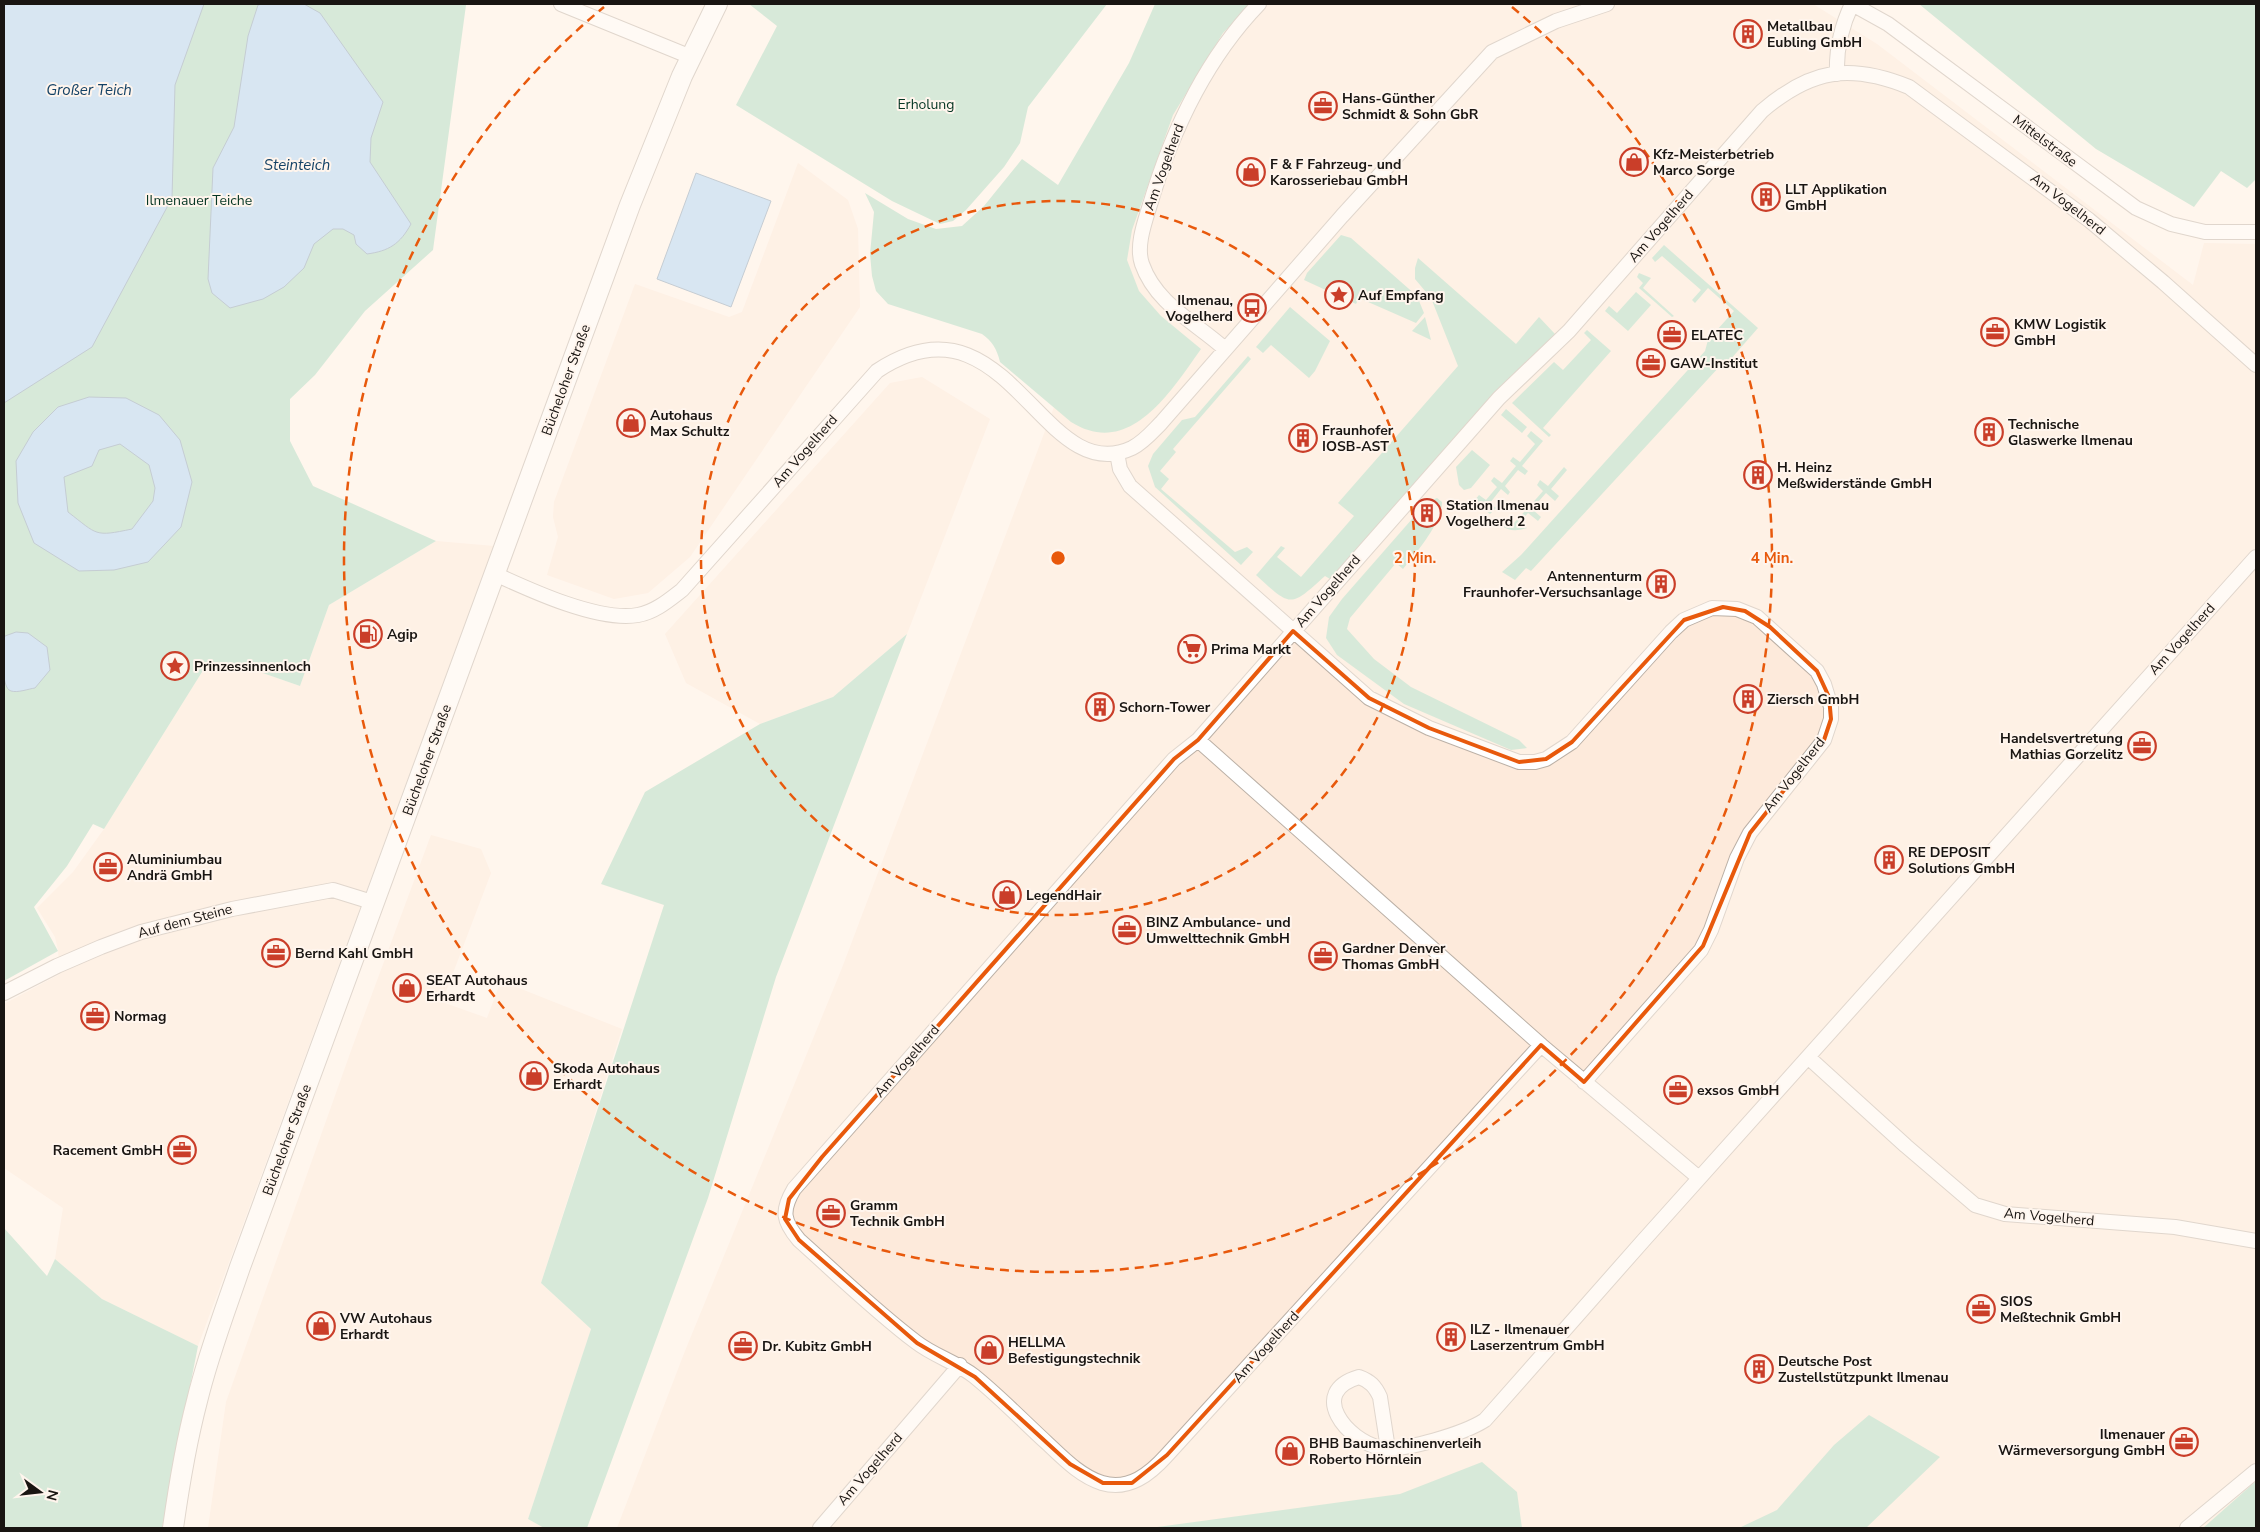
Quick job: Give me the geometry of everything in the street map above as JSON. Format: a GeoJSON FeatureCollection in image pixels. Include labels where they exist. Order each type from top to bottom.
{"type":"FeatureCollection","features":[{"type":"Feature","properties":{"kind":"main road","name":"Bücheloher Straße"},"geometry":{"type":"LineString","coordinates":[[173,1528],[190,1430],[215,1340],[630,205],[665,117],[717,4]]}},
{"type":"Feature","properties":{"kind":"street"},"geometry":{"type":"LineString","coordinates":[[561,4],[691,58]]}},
{"type":"Feature","properties":{"kind":"street","name":"Am Vogelherd"},"geometry":{"type":"LineString","coordinates":[[1225,349],[1172,308],[1153,286],[1141,262],[1141,242],[1160,168],[1186,108],[1228,40],[1259,4]]}},
{"type":"Feature","properties":{"kind":"street","name":"Am Vogelherd"},"geometry":{"type":"LineString","coordinates":[[495,574],[528,589],[600,614],[626,616],[647,612],[671,598],[699,572],[877,371],[913,352],[943,349],[973,356],[1060,431],[1089,452],[1117,453],[1133,447],[1147,437],[1342,216],[1492,52],[1556,21],[1607,4]]}},
{"type":"Feature","properties":{"kind":"street"},"geometry":{"type":"LineString","coordinates":[[1837,74],[1836,60],[1845,19],[1852,4]]}},
{"type":"Feature","properties":{"kind":"street","name":"Mittelstraße"},"geometry":{"type":"LineString","coordinates":[[1852,4],[1888,24],[2136,208],[2172,224],[2205,232],[2256,232]]}},
{"type":"Feature","properties":{"kind":"street","name":"Am Vogelherd"},"geometry":{"type":"LineString","coordinates":[[1541,1045],[1167,1456],[1153,1470],[1132,1483],[1103,1483],[1088,1477],[1070,1464],[975,1377],[960,1366],[917,1343],[798,1240],[784,1219],[787,1203],[794,1189],[1168,766],[1198,740],[1499,398],[1569,331],[1762,111],[1784,92],[1809,80],[1837,74],[1863,73],[1888,79],[1909,87],[2089,220],[2163,282],[2256,365]]}},
{"type":"Feature","properties":{"kind":"street","name":"Am Vogelherd"},"geometry":{"type":"LineString","coordinates":[[1117,453],[1120,469],[1130,486],[1369,698],[1429,728],[1519,762],[1535,762],[1546,759],[1572,742],[1671,632],[1684,620],[1712,608],[1737,609],[1757,617],[1817,671],[1824,684],[1831,707],[1831,719],[1824,740],[1750,833],[1737,858],[1711,930],[1701,950],[1584,1082]]}},
{"type":"Feature","properties":{"kind":"street","name":"Am Vogelherd"},"geometry":{"type":"LineString","coordinates":[[1388,1448],[1378,1391],[1368,1380],[1360,1377],[1344,1383],[1334,1398],[1335,1413],[1360,1439],[1370,1444],[1388,1448],[1416,1445],[1468,1428],[1485,1420],[1699,1178],[2256,557]]}},
{"type":"Feature","properties":{"kind":"street"},"geometry":{"type":"LineString","coordinates":[[1198,740],[1541,1045],[1699,1178]]}},
{"type":"Feature","properties":{"kind":"street","name":"Auf dem Steine"},"geometry":{"type":"LineString","coordinates":[[4,993],[57,966],[117,941],[155,928],[232,908],[316,891],[333,890],[375,903]]}},
{"type":"Feature","properties":{"kind":"street","name":"Am Vogelherd"},"geometry":{"type":"LineString","coordinates":[[1808,1056],[1906,1146],[1975,1205],[2005,1214],[2175,1228],[2256,1241]]}},
{"type":"Feature","properties":{"kind":"street","name":"Am Vogelherd"},"geometry":{"type":"LineString","coordinates":[[820,1528],[960,1366]]}},
{"type":"Feature","properties":{"kind":"street"},"geometry":{"type":"LineString","coordinates":[[2187,1528],[2256,1471]]}},
{"type":"Feature","properties":{"kind":"highlighted area"},"geometry":{"type":"Polygon","coordinates":[[[1723,607],[1745,611],[1770,627],[1817,671],[1829,697],[1831,719],[1824,740],[1750,833],[1703,946],[1584,1082],[1541,1045],[1167,1455],[1132,1483],[1103,1483],[1070,1464],[975,1377],[917,1343],[799,1240],[785,1219],[789,1199],[822,1157],[1174,759],[1198,740],[1293,631],[1369,698],[1429,728],[1519,762],[1546,759],[1572,742],[1684,620],[1723,607]]]}},
{"type":"Feature","properties":{"kind":"shaded area"},"geometry":{"type":"Polygon","coordinates":[[[1237,4],[1813,4],[1877,44],[2193,285],[2204,243],[2256,244],[2256,1481],[2203,1528],[617,1528],[685,1351],[842,968],[1158,132],[1237,4]]]}},
{"type":"Feature","properties":{"kind":"shaded area"},"geometry":{"type":"Polygon","coordinates":[[[798,163],[848,200],[858,229],[860,307],[690,557],[648,593],[614,599],[547,575],[558,537],[553,517],[554,502],[635,284],[729,317],[742,312],[798,163]]]}},
{"type":"Feature","properties":{"kind":"shaded area"},"geometry":{"type":"Polygon","coordinates":[[[922,377],[990,419],[907,634],[833,697],[760,724],[686,683],[665,634],[890,383],[922,377]]]}},
{"type":"Feature","properties":{"kind":"shaded area"},"geometry":{"type":"Polygon","coordinates":[[[436,541],[494,546],[198,1346],[102,1299],[55,1259],[63,1208],[4,1168],[4,1004],[60,974],[55,937],[37,908],[73,872],[104,829],[207,664],[251,669],[300,686],[329,605],[436,541]]]}},
{"type":"Feature","properties":{"kind":"shaded area"},"geometry":{"type":"Polygon","coordinates":[[[431,835],[481,849],[491,873],[442,1002],[487,1018],[501,981],[622,1029],[541,1283],[591,1329],[528,1519],[544,1528],[208,1528],[226,1402],[352,1048],[431,835]]]}},
{"type":"Feature","properties":{"kind":"green space","name":"Ilmenauer Teiche"},"geometry":{"type":"Polygon","coordinates":[[[4,4],[466,5],[433,250],[365,311],[315,375],[290,399],[290,441],[313,486],[436,541],[329,605],[300,686],[251,669],[207,664],[104,829],[93,824],[67,866],[34,907],[58,951],[4,981],[4,4]]]}},
{"type":"Feature","properties":{"kind":"green space","name":"Erholung"},"geometry":{"type":"Polygon","coordinates":[[[749,4],[1107,4],[1028,107],[1020,143],[1004,167],[966,210],[953,221],[940,224],[892,201],[736,105],[777,26],[749,4]]]}},
{"type":"Feature","properties":{"kind":"green space"},"geometry":{"type":"Polygon","coordinates":[[[1155,4],[1252,4],[1223,33],[1173,115],[1132,230],[1127,260],[1139,291],[1161,316],[1201,349],[1176,383],[1147,415],[1130,426],[1112,432],[1092,431],[1071,422],[1000,362],[994,346],[982,334],[888,304],[876,291],[872,276],[870,254],[874,212],[865,193],[908,219],[936,229],[962,226],[984,206],[1022,159],[1058,185],[1129,63],[1155,4]]]}},
{"type":"Feature","properties":{"kind":"green space"},"geometry":{"type":"Polygon","coordinates":[[[1919,4],[2256,4],[2256,179],[2247,188],[2221,171],[2194,207],[2096,149],[1919,4]]]}},
{"type":"Feature","properties":{"kind":"green space"},"geometry":{"type":"Polygon","coordinates":[[[1341,235],[1351,238],[1417,296],[1424,313],[1416,323],[1359,298],[1356,304],[1304,280],[1307,273],[1341,235]]]}},
{"type":"Feature","properties":{"kind":"green space"},"geometry":{"type":"Polygon","coordinates":[[[1664,245],[1758,328],[1723,368],[1720,366],[1531,571],[1526,568],[1515,580],[1502,572],[1521,555],[1705,351],[1708,340],[1734,311],[1708,288],[1695,303],[1692,300],[1701,290],[1662,256],[1655,262],[1652,258],[1664,245]]]}},
{"type":"Feature","properties":{"kind":"green space"},"geometry":{"type":"Polygon","coordinates":[[[1418,258],[1516,344],[1539,317],[1555,334],[1496,392],[1330,579],[1325,576],[1297,598],[1290,600],[1284,598],[1256,575],[1281,546],[1285,548],[1277,557],[1301,577],[1354,516],[1338,503],[1458,366],[1431,298],[1415,279],[1415,268],[1418,258]]]}},
{"type":"Feature","properties":{"kind":"green space"},"geometry":{"type":"Polygon","coordinates":[[[1639,273],[1651,278],[1643,288],[1674,316],[1672,317],[1639,288],[1643,283],[1637,277],[1639,273]]]}},
{"type":"Feature","properties":{"kind":"green space"},"geometry":{"type":"Polygon","coordinates":[[[1636,292],[1651,305],[1628,331],[1605,311],[1609,306],[1617,313],[1636,292]]]}},
{"type":"Feature","properties":{"kind":"green space"},"geometry":{"type":"Polygon","coordinates":[[[1290,307],[1330,341],[1315,371],[1309,378],[1271,345],[1263,353],[1256,347],[1290,307]]]}},
{"type":"Feature","properties":{"kind":"green space"},"geometry":{"type":"Polygon","coordinates":[[[1425,317],[1431,340],[1412,331],[1425,317]]]}},
{"type":"Feature","properties":{"kind":"green space"},"geometry":{"type":"Polygon","coordinates":[[[1587,330],[1611,351],[1543,428],[1551,435],[1549,437],[1512,403],[1554,362],[1563,370],[1591,340],[1584,333],[1587,330]]]}},
{"type":"Feature","properties":{"kind":"green space"},"geometry":{"type":"Polygon","coordinates":[[[1248,356],[1251,359],[1173,449],[1176,452],[1160,471],[1169,479],[1161,489],[1235,552],[1247,547],[1253,552],[1241,565],[1155,487],[1148,466],[1153,454],[1182,420],[1195,417],[1248,356]]]}},
{"type":"Feature","properties":{"kind":"green space"},"geometry":{"type":"Polygon","coordinates":[[[1506,409],[1527,427],[1522,433],[1501,415],[1506,409]]]}},
{"type":"Feature","properties":{"kind":"green space"},"geometry":{"type":"Polygon","coordinates":[[[1531,431],[1543,441],[1522,466],[1528,471],[1525,475],[1518,470],[1505,486],[1510,492],[1508,495],[1501,489],[1490,503],[1496,508],[1490,514],[1474,501],[1479,495],[1486,500],[1497,487],[1491,481],[1494,477],[1502,483],[1516,466],[1510,461],[1513,457],[1520,462],[1535,444],[1527,436],[1531,431]]]}},
{"type":"Feature","properties":{"kind":"green space"},"geometry":{"type":"Polygon","coordinates":[[[1472,450],[1490,465],[1471,488],[1464,490],[1459,485],[1456,467],[1472,450]]]}},
{"type":"Feature","properties":{"kind":"green space"},"geometry":{"type":"Polygon","coordinates":[[[1564,467],[1567,470],[1551,489],[1559,496],[1555,501],[1546,493],[1532,509],[1541,517],[1538,521],[1528,513],[1520,522],[1527,528],[1514,530],[1507,529],[1501,525],[1507,519],[1513,524],[1525,511],[1518,505],[1522,501],[1529,507],[1543,491],[1537,485],[1540,480],[1548,486],[1564,467]]]}},
{"type":"Feature","properties":{"kind":"green space"},"geometry":{"type":"Polygon","coordinates":[[[1437,498],[1442,502],[1438,519],[1415,555],[1403,569],[1396,563],[1350,618],[1347,629],[1374,659],[1411,687],[1519,740],[1527,748],[1511,750],[1404,704],[1337,655],[1326,638],[1329,617],[1342,599],[1426,503],[1437,498]]]}},
{"type":"Feature","properties":{"kind":"green space"},"geometry":{"type":"Polygon","coordinates":[[[907,634],[776,977],[708,1198],[587,1528],[544,1528],[528,1519],[591,1329],[541,1283],[664,905],[601,884],[645,792],[760,724],[833,697],[907,634]]]}},
{"type":"Feature","properties":{"kind":"green space"},"geometry":{"type":"Polygon","coordinates":[[[4,1228],[47,1276],[55,1259],[102,1299],[198,1346],[162,1528],[4,1528],[4,1228]]]}},
{"type":"Feature","properties":{"kind":"green space"},"geometry":{"type":"Polygon","coordinates":[[[1869,1415],[1940,1457],[1866,1528],[1739,1528],[1777,1510],[1834,1445],[1869,1415]]]}},
{"type":"Feature","properties":{"kind":"green space"},"geometry":{"type":"Polygon","coordinates":[[[1482,1462],[1517,1492],[1522,1528],[1150,1528],[1400,1494],[1482,1462]]]}},
{"type":"Feature","properties":{"kind":"green space"},"geometry":{"type":"Polygon","coordinates":[[[2256,1481],[2256,1528],[2203,1528],[2256,1481]]]}},
{"type":"Feature","properties":{"kind":"water","name":"Großer Teich"},"geometry":{"type":"Polygon","coordinates":[[[4,4],[204,4],[175,85],[172,198],[92,347],[4,403],[4,4]]]}},
{"type":"Feature","properties":{"kind":"water","name":"Steinteich"},"geometry":{"type":"Polygon","coordinates":[[[304,4],[320,13],[383,102],[371,138],[370,162],[411,224],[403,237],[393,245],[382,251],[367,254],[356,244],[354,235],[343,229],[333,229],[314,244],[304,268],[284,287],[263,299],[230,308],[212,293],[208,279],[213,168],[234,127],[248,36],[258,5],[304,4]]]}},
{"type":"Feature","properties":{"kind":"water"},"geometry":{"type":"Polygon","coordinates":[[[696,173],[771,201],[731,307],[657,279],[696,173]]]}},
{"type":"Feature","properties":{"kind":"water"},"geometry":{"type":"Polygon","coordinates":[[[89,397],[126,398],[159,415],[180,440],[192,482],[181,527],[148,562],[114,570],[79,571],[34,543],[18,503],[16,461],[33,432],[58,407],[89,397]],[[120,444],[99,450],[92,466],[64,477],[68,512],[91,530],[97,532],[110,533],[132,529],[153,501],[155,488],[149,465],[120,444]]]}},
{"type":"Feature","properties":{"kind":"water"},"geometry":{"type":"Polygon","coordinates":[[[16,632],[28,633],[47,647],[50,670],[35,688],[11,691],[5,683],[4,676],[4,638],[16,632]]]}},
{"type":"Feature","properties":{"kind":"place","name":"Metallbau Eubling GmbH"},"geometry":{"type":"Point","coordinates":[1748,34]}},
{"type":"Feature","properties":{"kind":"place","name":"Hans-Günther Schmidt & Sohn GbR"},"geometry":{"type":"Point","coordinates":[1323,106]}},
{"type":"Feature","properties":{"kind":"place","name":"Kfz-Meisterbetrieb Marco Sorge"},"geometry":{"type":"Point","coordinates":[1634,162]}},
{"type":"Feature","properties":{"kind":"place","name":"F & F Fahrzeug- und Karosseriebau GmbH"},"geometry":{"type":"Point","coordinates":[1251,172]}},
{"type":"Feature","properties":{"kind":"place","name":"LLT Applikation GmbH"},"geometry":{"type":"Point","coordinates":[1766,197]}},
{"type":"Feature","properties":{"kind":"place","name":"Auf Empfang"},"geometry":{"type":"Point","coordinates":[1339,295]}},
{"type":"Feature","properties":{"kind":"place","name":"Ilmenau, Vogelherd"},"geometry":{"type":"Point","coordinates":[1252,308]}},
{"type":"Feature","properties":{"kind":"place","name":"KMW Logistik GmbH"},"geometry":{"type":"Point","coordinates":[1995,332]}},
{"type":"Feature","properties":{"kind":"place","name":"ELATEC"},"geometry":{"type":"Point","coordinates":[1672,335]}},
{"type":"Feature","properties":{"kind":"place","name":"GAW-Institut"},"geometry":{"type":"Point","coordinates":[1651,363]}},
{"type":"Feature","properties":{"kind":"place","name":"Autohaus Max Schultz"},"geometry":{"type":"Point","coordinates":[631,423]}},
{"type":"Feature","properties":{"kind":"place","name":"Technische Glaswerke Ilmenau"},"geometry":{"type":"Point","coordinates":[1989,432]}},
{"type":"Feature","properties":{"kind":"place","name":"Fraunhofer IOSB-AST"},"geometry":{"type":"Point","coordinates":[1303,438]}},
{"type":"Feature","properties":{"kind":"place","name":"H. Heinz Meßwiderstände GmbH"},"geometry":{"type":"Point","coordinates":[1758,475]}},
{"type":"Feature","properties":{"kind":"place","name":"Station Ilmenau Vogelherd 2"},"geometry":{"type":"Point","coordinates":[1427,513]}},
{"type":"Feature","properties":{"kind":"place","name":"Antennenturm Fraunhofer-Versuchsanlage"},"geometry":{"type":"Point","coordinates":[1661,584]}},
{"type":"Feature","properties":{"kind":"place","name":"Agip"},"geometry":{"type":"Point","coordinates":[368,634]}},
{"type":"Feature","properties":{"kind":"place","name":"Prima Markt"},"geometry":{"type":"Point","coordinates":[1192,649]}},
{"type":"Feature","properties":{"kind":"place","name":"Prinzessinnenloch"},"geometry":{"type":"Point","coordinates":[175,666]}},
{"type":"Feature","properties":{"kind":"place","name":"Ziersch GmbH"},"geometry":{"type":"Point","coordinates":[1748,699]}},
{"type":"Feature","properties":{"kind":"place","name":"Schorn-Tower"},"geometry":{"type":"Point","coordinates":[1100,707]}},
{"type":"Feature","properties":{"kind":"place","name":"Handelsvertretung Mathias Gorzelitz"},"geometry":{"type":"Point","coordinates":[2142,746]}},
{"type":"Feature","properties":{"kind":"place","name":"RE DEPOSIT Solutions GmbH"},"geometry":{"type":"Point","coordinates":[1889,860]}},
{"type":"Feature","properties":{"kind":"place","name":"Aluminiumbau Andrä GmbH"},"geometry":{"type":"Point","coordinates":[108,867]}},
{"type":"Feature","properties":{"kind":"place","name":"LegendHair"},"geometry":{"type":"Point","coordinates":[1007,895]}},
{"type":"Feature","properties":{"kind":"place","name":"BINZ Ambulance- und Umwelttechnik GmbH"},"geometry":{"type":"Point","coordinates":[1127,930]}},
{"type":"Feature","properties":{"kind":"place","name":"Bernd Kahl GmbH"},"geometry":{"type":"Point","coordinates":[276,953]}},
{"type":"Feature","properties":{"kind":"place","name":"Gardner Denver Thomas GmbH"},"geometry":{"type":"Point","coordinates":[1323,956]}},
{"type":"Feature","properties":{"kind":"place","name":"SEAT Autohaus Erhardt"},"geometry":{"type":"Point","coordinates":[407,988]}},
{"type":"Feature","properties":{"kind":"place","name":"Normag"},"geometry":{"type":"Point","coordinates":[95,1016]}},
{"type":"Feature","properties":{"kind":"place","name":"Skoda Autohaus Erhardt"},"geometry":{"type":"Point","coordinates":[534,1076]}},
{"type":"Feature","properties":{"kind":"place","name":"exsos GmbH"},"geometry":{"type":"Point","coordinates":[1678,1090]}},
{"type":"Feature","properties":{"kind":"place","name":"Racement GmbH"},"geometry":{"type":"Point","coordinates":[182,1150]}},
{"type":"Feature","properties":{"kind":"place","name":"Gramm Technik GmbH"},"geometry":{"type":"Point","coordinates":[831,1213]}},
{"type":"Feature","properties":{"kind":"place","name":"SIOS Meßtechnik GmbH"},"geometry":{"type":"Point","coordinates":[1981,1309]}},
{"type":"Feature","properties":{"kind":"place","name":"VW Autohaus Erhardt"},"geometry":{"type":"Point","coordinates":[321,1326]}},
{"type":"Feature","properties":{"kind":"place","name":"ILZ - Ilmenauer Laserzentrum GmbH"},"geometry":{"type":"Point","coordinates":[1451,1337]}},
{"type":"Feature","properties":{"kind":"place","name":"Dr. Kubitz GmbH"},"geometry":{"type":"Point","coordinates":[743,1346]}},
{"type":"Feature","properties":{"kind":"place","name":"HELLMA Befestigungstechnik"},"geometry":{"type":"Point","coordinates":[989,1350]}},
{"type":"Feature","properties":{"kind":"place","name":"Deutsche Post Zustellstützpunkt Ilmenau"},"geometry":{"type":"Point","coordinates":[1759,1369]}},
{"type":"Feature","properties":{"kind":"place","name":"Ilmenauer Wärmeversorgung GmbH"},"geometry":{"type":"Point","coordinates":[2184,1442]}},
{"type":"Feature","properties":{"kind":"place","name":"BHB Baumaschinenverleih Roberto Hörnlein"},"geometry":{"type":"Point","coordinates":[1290,1451]}}]}
